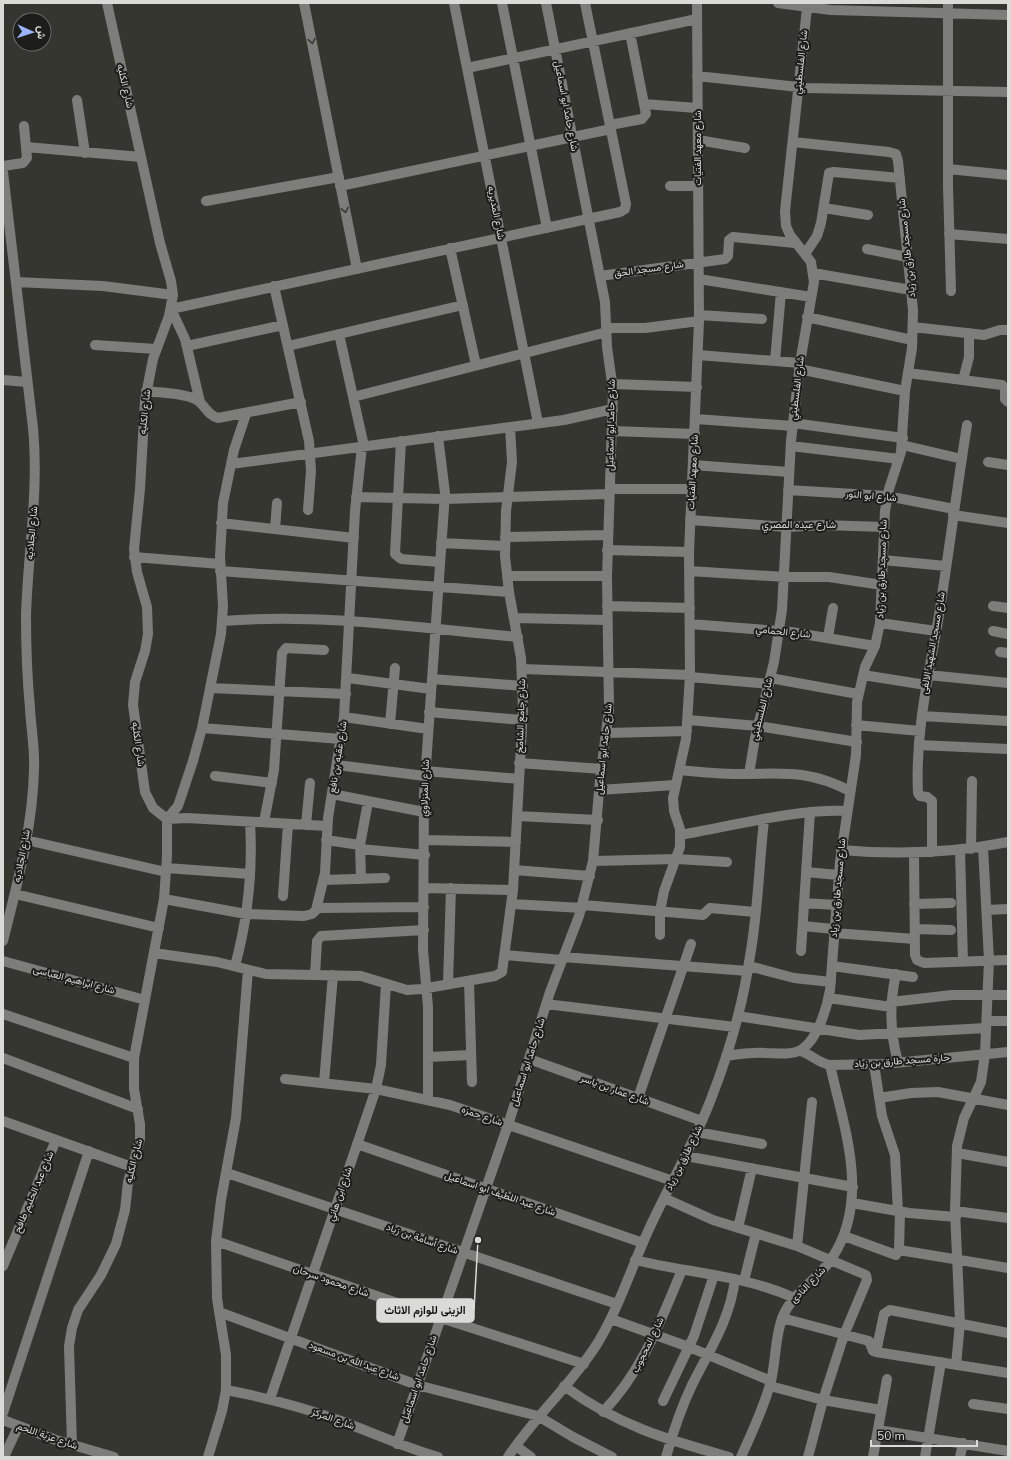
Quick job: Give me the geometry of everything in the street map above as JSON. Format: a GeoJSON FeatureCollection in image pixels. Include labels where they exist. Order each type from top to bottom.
{"type":"FeatureCollection","features":[{"type":"Feature","properties":{"kind":"street","name":"شارع الكليه"},"geometry":{"type":"LineString","coordinates":[[72,1445],[69,1355],[72,1328],[78,1310],[101,1275],[116,1244],[124,1216],[132,1166],[140,1139],[140,1124],[134,1079],[134,1058],[164,899],[166,870],[167,819],[153,808],[145,792],[134,713],[134,690],[145,651],[148,634],[146,607],[134,557],[134,540],[141,484],[146,391],[156,349],[171,309],[173,295],[171,281],[160,243],[107,3]]}},
{"type":"Feature","properties":{"kind":"street"},"geometry":{"type":"LineString","coordinates":[[304,3],[357,269]]}},
{"type":"Feature","properties":{"kind":"street","name":"شارع المديريه"},"geometry":{"type":"LineString","coordinates":[[454,3],[538,423]]}},
{"type":"Feature","properties":{"kind":"street"},"geometry":{"type":"LineString","coordinates":[[502,3],[547,228]]}},
{"type":"Feature","properties":{"kind":"street","name":"شارع حامد ابو اسماعيل"},"geometry":{"type":"LineString","coordinates":[[397,1444],[508,1125],[546,1004],[582,907],[593,861],[598,820],[599,790],[607,733],[609,671],[606,576],[613,384],[600,276],[546,3]]}},
{"type":"Feature","properties":{"kind":"street"},"geometry":{"type":"LineString","coordinates":[[301,402],[246,414],[218,418],[209,414],[200,402],[183,333],[171,309],[620,212],[626,207],[585,3]]}},
{"type":"Feature","properties":{"kind":"street","name":"شارع معهد الفتيات"},"geometry":{"type":"LineString","coordinates":[[660,935],[660,911],[666,884],[680,847],[680,835],[673,804],[675,785],[680,770],[687,732],[690,676],[689,552],[696,419],[699,318],[697,3]]}},
{"type":"Feature","properties":{"kind":"street"},"geometry":{"type":"LineString","coordinates":[[778,3],[807,8],[948,8],[1008,15]]}},
{"type":"Feature","properties":{"kind":"street","name":"شارع الفلسطيني"},"geometry":{"type":"LineString","coordinates":[[749,774],[779,630],[785,577],[786,527],[793,425],[813,273],[810,262],[795,243],[788,230],[785,211],[807,8]]}},
{"type":"Feature","properties":{"kind":"street"},"geometry":{"type":"LineString","coordinates":[[948,8],[948,169],[951,290]]}},
{"type":"Feature","properties":{"kind":"street"},"geometry":{"type":"LineString","coordinates":[[467,68],[697,19]]}},
{"type":"Feature","properties":{"kind":"street"},"geometry":{"type":"LineString","coordinates":[[206,201],[340,182],[484,156],[572,137],[643,118],[646,113],[630,33]]}},
{"type":"Feature","properties":{"kind":"street"},"geometry":{"type":"LineString","coordinates":[[697,76],[799,88],[1008,92]]}},
{"type":"Feature","properties":{"kind":"street"},"geometry":{"type":"LineString","coordinates":[[77,100],[85,152]]}},
{"type":"Feature","properties":{"kind":"street"},"geometry":{"type":"LineString","coordinates":[[644,104],[698,108]]}},
{"type":"Feature","properties":{"kind":"street"},"geometry":{"type":"LineString","coordinates":[[3,166],[25,161],[26,147],[24,126]]}},
{"type":"Feature","properties":{"kind":"street"},"geometry":{"type":"LineString","coordinates":[[698,140],[745,148]]}},
{"type":"Feature","properties":{"kind":"street","name":"شارع مسجد طارق بن زياد"},"geometry":{"type":"LineString","coordinates":[[793,142],[893,152],[898,157],[911,290],[913,327],[905,391],[903,442],[900,459],[887,496],[884,527],[880,623],[875,646],[863,675],[858,694],[856,742],[838,875],[829,998],[818,1028],[800,1051]]}},
{"type":"Feature","properties":{"kind":"street"},"geometry":{"type":"LineString","coordinates":[[26,147],[141,158]]}},
{"type":"Feature","properties":{"kind":"street"},"geometry":{"type":"LineString","coordinates":[[948,169],[1008,175]]}},
{"type":"Feature","properties":{"kind":"street","name":"شارع الجلاديه"},"geometry":{"type":"LineString","coordinates":[[3,172],[7,250],[16,282],[34,442],[36,485],[26,617],[28,680],[34,767],[26,840],[15,894],[3,941]]}},
{"type":"Feature","properties":{"kind":"street"},"geometry":{"type":"LineString","coordinates":[[805,254],[819,230],[824,208],[827,176],[831,172],[900,178]]}},
{"type":"Feature","properties":{"kind":"street"},"geometry":{"type":"LineString","coordinates":[[670,186],[698,186]]}},
{"type":"Feature","properties":{"kind":"street"},"geometry":{"type":"LineString","coordinates":[[824,208],[868,215]]}},
{"type":"Feature","properties":{"kind":"street"},"geometry":{"type":"LineString","coordinates":[[949,234],[1008,239]]}},
{"type":"Feature","properties":{"kind":"street","name":"شارع مسجد الحق"},"geometry":{"type":"LineString","coordinates":[[600,276],[727,258],[729,240],[733,237],[795,243]]}},
{"type":"Feature","properties":{"kind":"street"},"geometry":{"type":"LineString","coordinates":[[450,248],[476,366]]}},
{"type":"Feature","properties":{"kind":"street"},"geometry":{"type":"LineString","coordinates":[[868,249],[908,257]]}},
{"type":"Feature","properties":{"kind":"street"},"geometry":{"type":"LineString","coordinates":[[813,273],[911,290]]}},
{"type":"Feature","properties":{"kind":"street"},"geometry":{"type":"LineString","coordinates":[[699,279],[811,296]]}},
{"type":"Feature","properties":{"kind":"street"},"geometry":{"type":"LineString","coordinates":[[16,282],[103,286],[173,295]]}},
{"type":"Feature","properties":{"kind":"street"},"geometry":{"type":"LineString","coordinates":[[274,286],[301,402],[311,453],[308,510]]}},
{"type":"Feature","properties":{"kind":"street"},"geometry":{"type":"LineString","coordinates":[[775,361],[781,292]]}},
{"type":"Feature","properties":{"kind":"street"},"geometry":{"type":"LineString","coordinates":[[288,346],[463,305]]}},
{"type":"Feature","properties":{"kind":"street"},"geometry":{"type":"LineString","coordinates":[[807,317],[912,340]]}},
{"type":"Feature","properties":{"kind":"street"},"geometry":{"type":"LineString","coordinates":[[353,397],[476,366],[606,330],[650,328],[699,318],[762,319]]}},
{"type":"Feature","properties":{"kind":"street"},"geometry":{"type":"LineString","coordinates":[[187,346],[283,325]]}},
{"type":"Feature","properties":{"kind":"street"},"geometry":{"type":"LineString","coordinates":[[913,327],[984,335],[1000,330],[1008,330]]}},
{"type":"Feature","properties":{"kind":"street"},"geometry":{"type":"LineString","coordinates":[[963,380],[969,357],[969,333]]}},
{"type":"Feature","properties":{"kind":"street","name":"شارع عقبه بن نافع"},"geometry":{"type":"LineString","coordinates":[[317,908],[324,880],[327,826],[341,739],[348,678],[356,497],[363,446],[339,334]]}},
{"type":"Feature","properties":{"kind":"street"},"geometry":{"type":"LineString","coordinates":[[95,345],[156,349]]}},
{"type":"Feature","properties":{"kind":"street"},"geometry":{"type":"LineString","coordinates":[[698,355],[775,361],[905,391]]}},
{"type":"Feature","properties":{"kind":"street"},"geometry":{"type":"LineString","coordinates":[[908,373],[1004,386],[1004,398],[1008,402]]}},
{"type":"Feature","properties":{"kind":"street"},"geometry":{"type":"LineString","coordinates":[[3,380],[27,382]]}},
{"type":"Feature","properties":{"kind":"street"},"geometry":{"type":"LineString","coordinates":[[613,384],[697,387]]}},
{"type":"Feature","properties":{"kind":"street"},"geometry":{"type":"LineString","coordinates":[[146,391],[190,398],[200,402]]}},
{"type":"Feature","properties":{"kind":"street"},"geometry":{"type":"LineString","coordinates":[[231,464],[538,423],[584,416],[613,409]]}},
{"type":"Feature","properties":{"kind":"street"},"geometry":{"type":"LineString","coordinates":[[167,819],[178,806],[202,728],[210,688],[223,621],[220,567],[221,523],[231,464],[246,414]]}},
{"type":"Feature","properties":{"kind":"street"},"geometry":{"type":"LineString","coordinates":[[696,419],[793,425],[903,442],[962,459]]}},
{"type":"Feature","properties":{"kind":"street","name":"شارع مسجد الشهيد الالفى"},"geometry":{"type":"LineString","coordinates":[[932,852],[932,801],[927,797],[920,796],[918,793],[920,731],[967,425]]}},
{"type":"Feature","properties":{"kind":"street","name":"شارع جامع الشامخ"},"geometry":{"type":"LineString","coordinates":[[469,981],[500,974],[503,970],[512,904],[523,686],[518,637],[507,576],[505,541],[507,498],[512,462],[510,427]]}},
{"type":"Feature","properties":{"kind":"street"},"geometry":{"type":"LineString","coordinates":[[612,431],[695,434]]}},
{"type":"Feature","properties":{"kind":"street","name":"شارع المنزلاوي"},"geometry":{"type":"LineString","coordinates":[[428,1100],[428,1057],[424,959],[424,812],[425,773],[444,499],[444,474],[438,436]]}},
{"type":"Feature","properties":{"kind":"street"},"geometry":{"type":"LineString","coordinates":[[401,441],[396,557],[401,559],[440,562]]}},
{"type":"Feature","properties":{"kind":"street"},"geometry":{"type":"LineString","coordinates":[[791,446],[900,459]]}},
{"type":"Feature","properties":{"kind":"street"},"geometry":{"type":"LineString","coordinates":[[988,462],[1008,465]]}},
{"type":"Feature","properties":{"kind":"street"},"geometry":{"type":"LineString","coordinates":[[693,465],[789,472]]}},
{"type":"Feature","properties":{"kind":"street"},"geometry":{"type":"LineString","coordinates":[[356,497],[444,499],[507,498],[692,489]]}},
{"type":"Feature","properties":{"kind":"street","name":"شارع ابو النور"},"geometry":{"type":"LineString","coordinates":[[788,490],[887,496],[1008,523]]}},
{"type":"Feature","properties":{"kind":"street"},"geometry":{"type":"LineString","coordinates":[[275,529],[277,503]]}},
{"type":"Feature","properties":{"kind":"street","name":"شارع عبده المصري"},"geometry":{"type":"LineString","coordinates":[[690,520],[786,527],[823,525],[884,527]]}},
{"type":"Feature","properties":{"kind":"street"},"geometry":{"type":"LineString","coordinates":[[221,523],[354,538]]}},
{"type":"Feature","properties":{"kind":"street"},"geometry":{"type":"LineString","coordinates":[[441,543],[607,535]]}},
{"type":"Feature","properties":{"kind":"street"},"geometry":{"type":"LineString","coordinates":[[607,550],[689,552]]}},
{"type":"Feature","properties":{"kind":"street"},"geometry":{"type":"LineString","coordinates":[[134,557],[353,581],[509,592]]}},
{"type":"Feature","properties":{"kind":"street"},"geometry":{"type":"LineString","coordinates":[[883,560],[946,566]]}},
{"type":"Feature","properties":{"kind":"street"},"geometry":{"type":"LineString","coordinates":[[689,571],[785,577],[828,577],[882,585]]}},
{"type":"Feature","properties":{"kind":"street"},"geometry":{"type":"LineString","coordinates":[[507,576],[606,576]]}},
{"type":"Feature","properties":{"kind":"street"},"geometry":{"type":"LineString","coordinates":[[607,606],[690,608]]}},
{"type":"Feature","properties":{"kind":"street"},"geometry":{"type":"LineString","coordinates":[[993,606],[1008,608]]}},
{"type":"Feature","properties":{"kind":"street"},"geometry":{"type":"LineString","coordinates":[[828,637],[833,608]]}},
{"type":"Feature","properties":{"kind":"street"},"geometry":{"type":"LineString","coordinates":[[223,621],[287,618],[351,621],[518,637]]}},
{"type":"Feature","properties":{"kind":"street"},"geometry":{"type":"LineString","coordinates":[[514,618],[607,620]]}},
{"type":"Feature","properties":{"kind":"street"},"geometry":{"type":"LineString","coordinates":[[880,623],[936,631]]}},
{"type":"Feature","properties":{"kind":"street","name":"شارع الحمامي"},"geometry":{"type":"LineString","coordinates":[[690,624],[779,630],[875,646]]}},
{"type":"Feature","properties":{"kind":"street"},"geometry":{"type":"LineString","coordinates":[[992,631],[1008,634]]}},
{"type":"Feature","properties":{"kind":"street"},"geometry":{"type":"LineString","coordinates":[[264,822],[272,783],[277,734],[282,652],[284,649],[324,650]]}},
{"type":"Feature","properties":{"kind":"street"},"geometry":{"type":"LineString","coordinates":[[390,724],[395,668]]}},
{"type":"Feature","properties":{"kind":"street"},"geometry":{"type":"LineString","coordinates":[[522,669],[609,671],[769,681],[858,694]]}},
{"type":"Feature","properties":{"kind":"street"},"geometry":{"type":"LineString","coordinates":[[863,675],[927,680],[1008,683]]}},
{"type":"Feature","properties":{"kind":"street"},"geometry":{"type":"LineString","coordinates":[[348,678],[394,684],[523,686]]}},
{"type":"Feature","properties":{"kind":"street"},"geometry":{"type":"LineString","coordinates":[[210,688],[346,694]]}},
{"type":"Feature","properties":{"kind":"street"},"geometry":{"type":"LineString","coordinates":[[429,712],[522,720]]}},
{"type":"Feature","properties":{"kind":"street"},"geometry":{"type":"LineString","coordinates":[[922,716],[1008,721]]}},
{"type":"Feature","properties":{"kind":"street"},"geometry":{"type":"LineString","coordinates":[[344,717],[428,730]]}},
{"type":"Feature","properties":{"kind":"street"},"geometry":{"type":"LineString","coordinates":[[688,720],[758,726],[856,742]]}},
{"type":"Feature","properties":{"kind":"street"},"geometry":{"type":"LineString","coordinates":[[856,725],[920,731]]}},
{"type":"Feature","properties":{"kind":"street"},"geometry":{"type":"LineString","coordinates":[[202,728],[341,739]]}},
{"type":"Feature","properties":{"kind":"street"},"geometry":{"type":"LineString","coordinates":[[607,733],[687,732]]}},
{"type":"Feature","properties":{"kind":"street"},"geometry":{"type":"LineString","coordinates":[[919,745],[1008,749]]}},
{"type":"Feature","properties":{"kind":"street"},"geometry":{"type":"LineString","coordinates":[[519,763],[602,769]]}},
{"type":"Feature","properties":{"kind":"street"},"geometry":{"type":"LineString","coordinates":[[337,765],[425,773],[519,779]]}},
{"type":"Feature","properties":{"kind":"street"},"geometry":{"type":"LineString","coordinates":[[680,770],[710,773],[780,773],[804,775],[828,781],[850,791]]}},
{"type":"Feature","properties":{"kind":"street"},"geometry":{"type":"LineString","coordinates":[[215,776],[272,783]]}},
{"type":"Feature","properties":{"kind":"street"},"geometry":{"type":"LineString","coordinates":[[971,849],[972,781]]}},
{"type":"Feature","properties":{"kind":"street"},"geometry":{"type":"LineString","coordinates":[[306,825],[310,783]]}},
{"type":"Feature","properties":{"kind":"street"},"geometry":{"type":"LineString","coordinates":[[599,790],[675,785]]}},
{"type":"Feature","properties":{"kind":"street"},"geometry":{"type":"LineString","coordinates":[[332,794],[424,812]]}},
{"type":"Feature","properties":{"kind":"street"},"geometry":{"type":"LineString","coordinates":[[362,879],[360,847],[368,802]]}},
{"type":"Feature","properties":{"kind":"street"},"geometry":{"type":"LineString","coordinates":[[680,835],[810,812],[846,811]]}},
{"type":"Feature","properties":{"kind":"street"},"geometry":{"type":"LineString","coordinates":[[801,951],[810,812]]}},
{"type":"Feature","properties":{"kind":"street"},"geometry":{"type":"LineString","coordinates":[[517,816],[598,820]]}},
{"type":"Feature","properties":{"kind":"street"},"geometry":{"type":"LineString","coordinates":[[167,819],[187,818],[327,826]]}},
{"type":"Feature","properties":{"kind":"street","name":"شارع طارق بن زياد"},"geometry":{"type":"LineString","coordinates":[[508,1457],[538,1416],[584,1364],[599,1341],[611,1319],[635,1260],[664,1198],[702,1121],[735,1027],[748,969],[764,820]]}},
{"type":"Feature","properties":{"kind":"street"},"geometry":{"type":"LineString","coordinates":[[235,966],[246,914],[250,874],[250,822]]}},
{"type":"Feature","properties":{"kind":"street"},"geometry":{"type":"LineString","coordinates":[[283,896],[288,824]]}},
{"type":"Feature","properties":{"kind":"street"},"geometry":{"type":"LineString","coordinates":[[26,840],[166,870],[250,874]]}},
{"type":"Feature","properties":{"kind":"street"},"geometry":{"type":"LineString","coordinates":[[326,840],[360,847],[425,856]]}},
{"type":"Feature","properties":{"kind":"street"},"geometry":{"type":"LineString","coordinates":[[424,840],[516,842]]}},
{"type":"Feature","properties":{"kind":"street"},"geometry":{"type":"LineString","coordinates":[[841,850],[914,853],[971,849],[1008,842]]}},
{"type":"Feature","properties":{"kind":"street"},"geometry":{"type":"LineString","coordinates":[[956,1365],[960,1323],[956,1214],[957,1153],[962,1125],[981,1082],[986,1054],[989,960],[983,847]]}},
{"type":"Feature","properties":{"kind":"street"},"geometry":{"type":"LineString","coordinates":[[960,850],[963,962]]}},
{"type":"Feature","properties":{"kind":"street"},"geometry":{"type":"LineString","coordinates":[[914,853],[915,957],[920,962],[1008,960]]}},
{"type":"Feature","properties":{"kind":"street"},"geometry":{"type":"LineString","coordinates":[[593,861],[676,859],[727,862]]}},
{"type":"Feature","properties":{"kind":"street"},"geometry":{"type":"LineString","coordinates":[[514,870],[590,876]]}},
{"type":"Feature","properties":{"kind":"street"},"geometry":{"type":"LineString","coordinates":[[806,872],[838,875]]}},
{"type":"Feature","properties":{"kind":"street"},"geometry":{"type":"LineString","coordinates":[[324,880],[385,878]]}},
{"type":"Feature","properties":{"kind":"street"},"geometry":{"type":"LineString","coordinates":[[424,888],[513,890]]}},
{"type":"Feature","properties":{"kind":"street"},"geometry":{"type":"LineString","coordinates":[[448,984],[451,888]]}},
{"type":"Feature","properties":{"kind":"street"},"geometry":{"type":"LineString","coordinates":[[15,894],[159,928]]}},
{"type":"Feature","properties":{"kind":"street"},"geometry":{"type":"LineString","coordinates":[[164,899],[246,914],[307,916],[312,914],[317,908],[424,906]]}},
{"type":"Feature","properties":{"kind":"street"},"geometry":{"type":"LineString","coordinates":[[804,903],[836,905]]}},
{"type":"Feature","properties":{"kind":"street"},"geometry":{"type":"LineString","coordinates":[[914,904],[951,903]]}},
{"type":"Feature","properties":{"kind":"street"},"geometry":{"type":"LineString","coordinates":[[512,904],[660,911],[703,915],[710,908],[755,912]]}},
{"type":"Feature","properties":{"kind":"street"},"geometry":{"type":"LineString","coordinates":[[987,910],[1008,909]]}},
{"type":"Feature","properties":{"kind":"street"},"geometry":{"type":"LineString","coordinates":[[803,926],[834,931],[915,934],[951,930]]}},
{"type":"Feature","properties":{"kind":"street"},"geometry":{"type":"LineString","coordinates":[[315,975],[317,941],[321,936],[424,930]]}},
{"type":"Feature","properties":{"kind":"street"},"geometry":{"type":"LineString","coordinates":[[638,1098],[691,944]]}},
{"type":"Feature","properties":{"kind":"street"},"geometry":{"type":"LineString","coordinates":[[154,952],[272,974],[361,976],[407,990],[469,981],[472,1082]]}},
{"type":"Feature","properties":{"kind":"street"},"geometry":{"type":"LineString","coordinates":[[505,955],[748,969],[794,978],[831,982]]}},
{"type":"Feature","properties":{"kind":"street","name":"شارع ابراهيم العباسى"},"geometry":{"type":"LineString","coordinates":[[3,961],[145,1000]]}},
{"type":"Feature","properties":{"kind":"street"},"geometry":{"type":"LineString","coordinates":[[832,966],[914,976]]}},
{"type":"Feature","properties":{"kind":"street"},"geometry":{"type":"LineString","coordinates":[[208,1457],[222,1410],[226,1390],[227,1364],[216,1284],[216,1241],[221,1200],[236,1118],[248,970]]}},
{"type":"Feature","properties":{"kind":"street"},"geometry":{"type":"LineString","coordinates":[[896,974],[891,1004],[892,1034],[898,1062]]}},
{"type":"Feature","properties":{"kind":"street"},"geometry":{"type":"LineString","coordinates":[[324,1083],[333,975]]}},
{"type":"Feature","properties":{"kind":"street","name":"شارع ابن هاني"},"geometry":{"type":"LineString","coordinates":[[270,1399],[376,1089],[381,1065],[386,984]]}},
{"type":"Feature","properties":{"kind":"street"},"geometry":{"type":"LineString","coordinates":[[829,998],[891,1004],[952,995],[1008,995]]}},
{"type":"Feature","properties":{"kind":"street"},"geometry":{"type":"LineString","coordinates":[[546,1004],[735,1027]]}},
{"type":"Feature","properties":{"kind":"street"},"geometry":{"type":"LineString","coordinates":[[3,1014],[134,1058]]}},
{"type":"Feature","properties":{"kind":"street"},"geometry":{"type":"LineString","coordinates":[[738,1016],[818,1028],[850,1035],[892,1034],[1008,1021]]}},
{"type":"Feature","properties":{"kind":"street"},"geometry":{"type":"LineString","coordinates":[[726,1056],[755,1053],[789,1054],[800,1051]]}},
{"type":"Feature","properties":{"kind":"street","name":"حارة مسجد طارق بن زياد"},"geometry":{"type":"LineString","coordinates":[[800,1051],[811,1055],[822,1063],[830,1065],[874,1064],[1008,1052]]}},
{"type":"Feature","properties":{"kind":"street"},"geometry":{"type":"LineString","coordinates":[[428,1057],[471,1055]]}},
{"type":"Feature","properties":{"kind":"street"},"geometry":{"type":"LineString","coordinates":[[3,1058],[138,1109]]}},
{"type":"Feature","properties":{"kind":"street","name":"شارع عمار بن ياسر"},"geometry":{"type":"LineString","coordinates":[[529,1059],[702,1121]]}},
{"type":"Feature","properties":{"kind":"street"},"geometry":{"type":"LineString","coordinates":[[844,1236],[894,1256],[898,1254],[899,1212],[895,1156],[885,1127],[874,1064]]}},
{"type":"Feature","properties":{"kind":"street","name":"شارع النادى"},"geometry":{"type":"LineString","coordinates":[[741,1457],[756,1424],[770,1383],[782,1318],[794,1298],[817,1277],[831,1260],[844,1236],[852,1203],[853,1187],[851,1160],[830,1065]]}},
{"type":"Feature","properties":{"kind":"street","name":"شارع حمزه"},"geometry":{"type":"LineString","coordinates":[[285,1079],[376,1089],[428,1100],[508,1125],[673,1181]]}},
{"type":"Feature","properties":{"kind":"street"},"geometry":{"type":"LineString","coordinates":[[879,1098],[929,1092],[947,1093],[1008,1105]]}},
{"type":"Feature","properties":{"kind":"street"},"geometry":{"type":"LineString","coordinates":[[797,1246],[806,1178],[812,1102]]}},
{"type":"Feature","properties":{"kind":"street"},"geometry":{"type":"LineString","coordinates":[[3,1121],[132,1166]]}},
{"type":"Feature","properties":{"kind":"street"},"geometry":{"type":"LineString","coordinates":[[697,1132],[762,1144]]}},
{"type":"Feature","properties":{"kind":"street","name":"شارع عبد الحليم طافح"},"geometry":{"type":"LineString","coordinates":[[3,1265],[56,1140]]}},
{"type":"Feature","properties":{"kind":"street","name":"شارع عبد اللطيف ابو اسماعيل"},"geometry":{"type":"LineString","coordinates":[[357,1144],[643,1243]]}},
{"type":"Feature","properties":{"kind":"street"},"geometry":{"type":"LineString","coordinates":[[3,1413],[89,1151]]}},
{"type":"Feature","properties":{"kind":"street"},"geometry":{"type":"LineString","coordinates":[[957,1153],[1008,1162]]}},
{"type":"Feature","properties":{"kind":"street"},"geometry":{"type":"LineString","coordinates":[[686,1156],[853,1187]]}},
{"type":"Feature","properties":{"kind":"street"},"geometry":{"type":"LineString","coordinates":[[738,1228],[752,1168]]}},
{"type":"Feature","properties":{"kind":"street","name":"شارع أسامة بن زياد"},"geometry":{"type":"LineString","coordinates":[[227,1173],[616,1304]]}},
{"type":"Feature","properties":{"kind":"street"},"geometry":{"type":"LineString","coordinates":[[664,1198],[700,1216],[797,1246],[864,1273],[867,1277],[844,1335],[823,1400],[808,1457]]}},
{"type":"Feature","properties":{"kind":"street"},"geometry":{"type":"LineString","coordinates":[[852,1203],[899,1212],[1008,1218]]}},
{"type":"Feature","properties":{"kind":"street"},"geometry":{"type":"LineString","coordinates":[[666,1457],[687,1397],[727,1314],[756,1233]]}},
{"type":"Feature","properties":{"kind":"street","name":"شارع محمود سرحان"},"geometry":{"type":"LineString","coordinates":[[216,1241],[440,1318],[584,1364]]}},
{"type":"Feature","properties":{"kind":"street"},"geometry":{"type":"LineString","coordinates":[[899,1250],[1008,1268]]}},
{"type":"Feature","properties":{"kind":"street"},"geometry":{"type":"LineString","coordinates":[[635,1260],[740,1280],[770,1288],[794,1298]]}},
{"type":"Feature","properties":{"kind":"street","name":"شارع المحجوب"},"geometry":{"type":"LineString","coordinates":[[603,1412],[632,1378],[654,1335],[682,1270]]}},
{"type":"Feature","properties":{"kind":"street"},"geometry":{"type":"LineString","coordinates":[[664,1401],[689,1347],[703,1312],[714,1275]]}},
{"type":"Feature","properties":{"kind":"street"},"geometry":{"type":"LineString","coordinates":[[876,1352],[884,1314],[890,1310],[1008,1333]]}},
{"type":"Feature","properties":{"kind":"street","name":"شارع عبد الله بن مسعود"},"geometry":{"type":"LineString","coordinates":[[219,1312],[417,1385],[538,1416],[573,1437],[612,1457]]}},
{"type":"Feature","properties":{"kind":"street"},"geometry":{"type":"LineString","coordinates":[[782,1318],[869,1341],[872,1344],[872,1350],[876,1352],[1008,1373]]}},
{"type":"Feature","properties":{"kind":"street"},"geometry":{"type":"LineString","coordinates":[[611,1319],[689,1347],[770,1383],[823,1400],[881,1410]]}},
{"type":"Feature","properties":{"kind":"street"},"geometry":{"type":"LineString","coordinates":[[925,1457],[940,1362]]}},
{"type":"Feature","properties":{"kind":"street"},"geometry":{"type":"LineString","coordinates":[[873,1457],[887,1379]]}},
{"type":"Feature","properties":{"kind":"street"},"geometry":{"type":"LineString","coordinates":[[564,1386],[603,1412],[644,1432],[729,1457]]}},
{"type":"Feature","properties":{"kind":"street","name":"شارع المركز"},"geometry":{"type":"LineString","coordinates":[[226,1390],[270,1399],[335,1419],[397,1444],[438,1457]]}},
{"type":"Feature","properties":{"kind":"street"},"geometry":{"type":"LineString","coordinates":[[973,1404],[1008,1409]]}},
{"type":"Feature","properties":{"kind":"street","name":"شارع عزبة اللحم"},"geometry":{"type":"LineString","coordinates":[[3,1420],[18,1427],[72,1445],[114,1457]]}},
{"type":"Feature","properties":{"kind":"street"},"geometry":{"type":"LineString","coordinates":[[4,1457],[18,1427]]}},
{"type":"Feature","properties":{"kind":"street"},"geometry":{"type":"LineString","coordinates":[[878,1430],[1008,1451]]}},
{"type":"Feature","properties":{"kind":"street"},"geometry":{"type":"LineString","coordinates":[[960,1457],[963,1443]]}},
{"type":"Feature","properties":{"kind":"street"},"geometry":{"type":"LineString","coordinates":[[516,1446],[531,1457]]}},
{"type":"Feature","properties":{"kind":"place","name":"الزينى للوازم الاثاث"},"geometry":{"type":"Point","coordinates":[478,1240]}}]}
